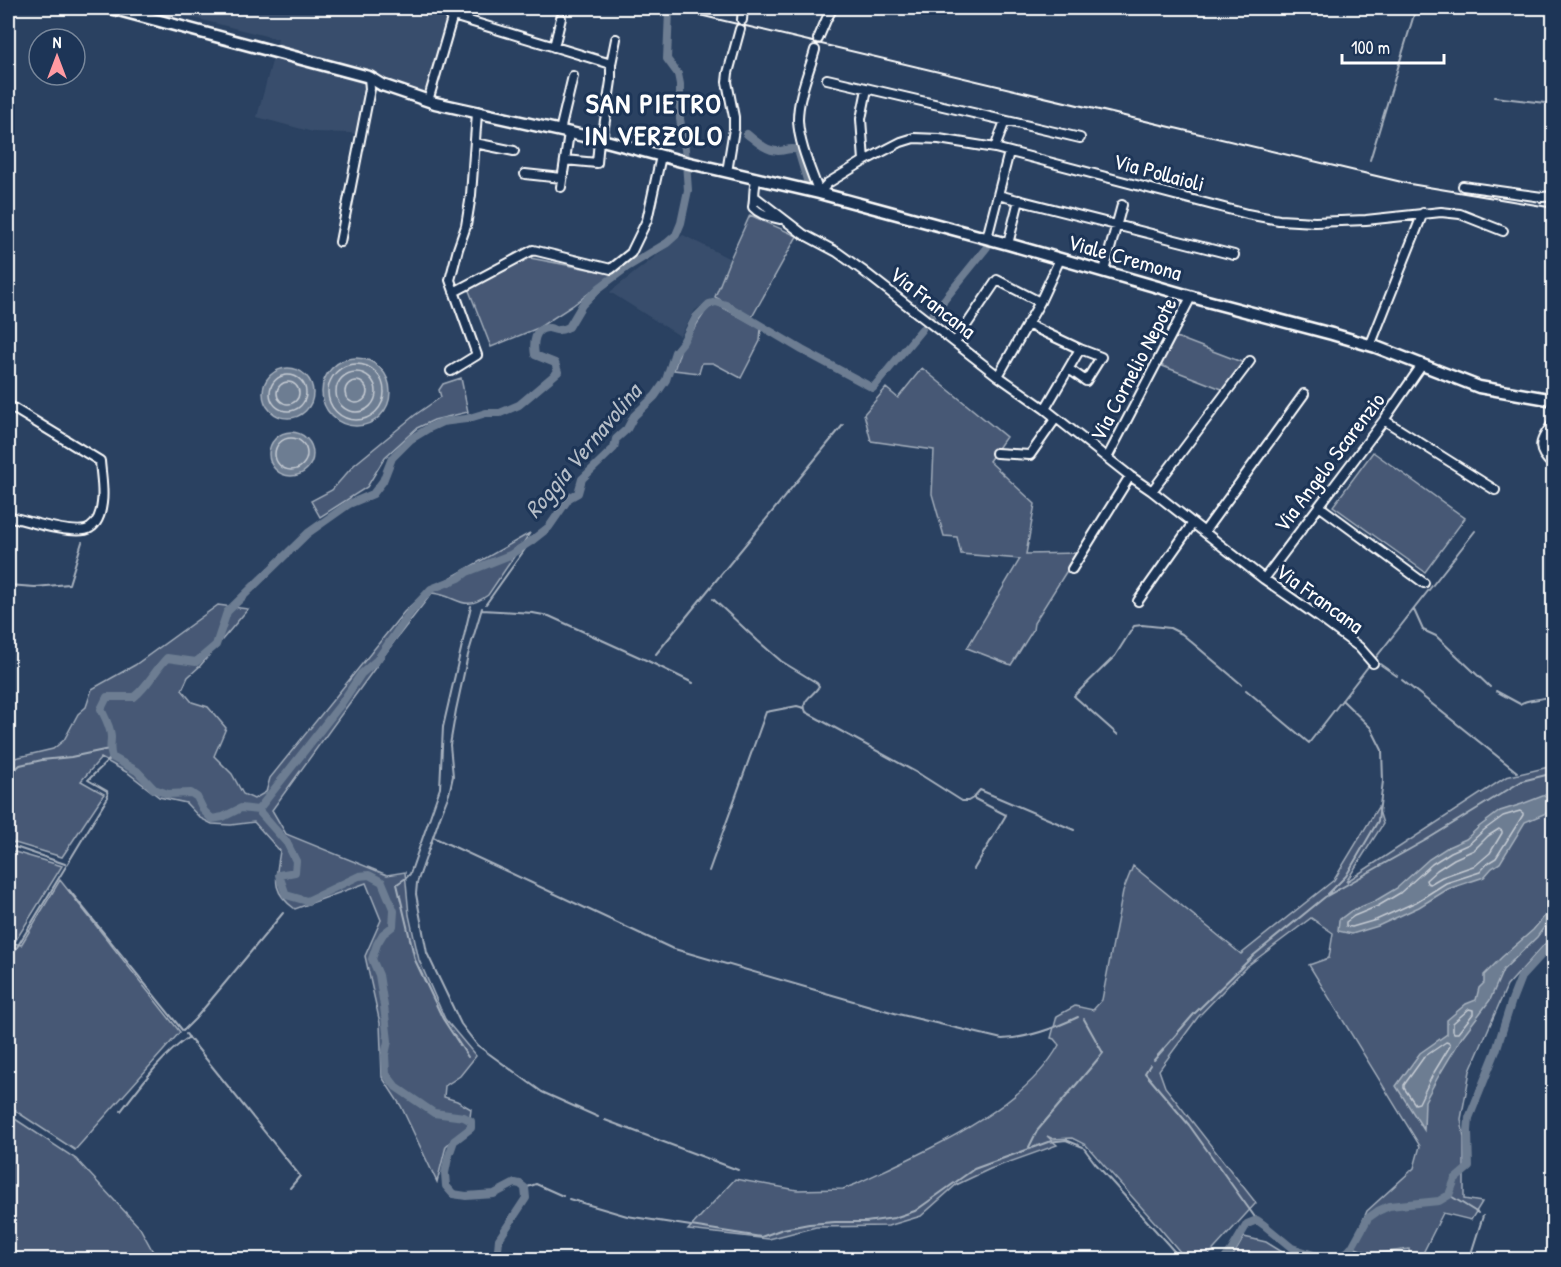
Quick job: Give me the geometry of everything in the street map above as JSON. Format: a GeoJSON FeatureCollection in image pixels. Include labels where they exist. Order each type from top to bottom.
{"type":"FeatureCollection","features":[{"type":"Feature","properties":{"kind":"main road","name":"Viale Cremona"},"geometry":{"type":"LineString","coordinates":[[111,8],[369,77],[382,85],[477,113],[819,193],[987,238],[1191,297],[1332,334],[1479,387],[1554,400]]}},
{"type":"Feature","properties":{"kind":"street"},"geometry":{"type":"LineString","coordinates":[[742,20],[743,8]]}},
{"type":"Feature","properties":{"kind":"street"},"geometry":{"type":"LineString","coordinates":[[818,39],[833,8]]}},
{"type":"Feature","properties":{"kind":"street"},"geometry":{"type":"LineString","coordinates":[[428,100],[454,12],[611,64]]}},
{"type":"Feature","properties":{"kind":"street"},"geometry":{"type":"LineString","coordinates":[[554,47],[561,18]]}},
{"type":"Feature","properties":{"kind":"street"},"geometry":{"type":"LineString","coordinates":[[727,172],[734,117],[727,82],[740,29]]}},
{"type":"Feature","properties":{"kind":"street"},"geometry":{"type":"LineString","coordinates":[[565,160],[597,163],[612,81],[611,64],[616,39]]}},
{"type":"Feature","properties":{"kind":"street"},"geometry":{"type":"LineString","coordinates":[[815,50],[804,86],[798,118],[801,138],[819,193]]}},
{"type":"Feature","properties":{"kind":"street"},"geometry":{"type":"LineString","coordinates":[[561,188],[565,160],[565,132],[573,76]]}},
{"type":"Feature","properties":{"kind":"street"},"geometry":{"type":"LineString","coordinates":[[340,242],[370,89],[369,77]]}},
{"type":"Feature","properties":{"kind":"street"},"geometry":{"type":"LineString","coordinates":[[827,80],[1080,138]]}},
{"type":"Feature","properties":{"kind":"street"},"geometry":{"type":"LineString","coordinates":[[864,161],[861,119],[867,89]]}},
{"type":"Feature","properties":{"kind":"street"},"geometry":{"type":"LineString","coordinates":[[451,371],[477,355],[450,280],[466,226],[471,195],[477,113]]}},
{"type":"Feature","properties":{"kind":"street"},"geometry":{"type":"LineString","coordinates":[[995,148],[1005,121]]}},
{"type":"Feature","properties":{"kind":"street","name":"Via Pollaioli"},"geometry":{"type":"LineString","coordinates":[[819,193],[828,183],[901,142],[914,138],[939,139],[995,148],[1247,214],[1279,220],[1341,222],[1441,212],[1460,214],[1503,231]]}},
{"type":"Feature","properties":{"kind":"street"},"geometry":{"type":"LineString","coordinates":[[475,143],[514,151]]}},
{"type":"Feature","properties":{"kind":"street"},"geometry":{"type":"LineString","coordinates":[[987,238],[1009,152]]}},
{"type":"Feature","properties":{"kind":"street"},"geometry":{"type":"LineString","coordinates":[[454,292],[533,250],[611,269],[631,253],[647,220],[660,156]]}},
{"type":"Feature","properties":{"kind":"street"},"geometry":{"type":"LineString","coordinates":[[525,174],[562,178]]}},
{"type":"Feature","properties":{"kind":"street","name":"Via Francana"},"geometry":{"type":"LineString","coordinates":[[757,178],[754,184],[753,207],[765,215],[784,220]]}},
{"type":"Feature","properties":{"kind":"street"},"geometry":{"type":"LineString","coordinates":[[1463,186],[1542,197],[1554,196]]}},
{"type":"Feature","properties":{"kind":"street"},"geometry":{"type":"LineString","coordinates":[[998,195],[1234,255]]}},
{"type":"Feature","properties":{"kind":"street","name":"Via Francana"},"geometry":{"type":"LineString","coordinates":[[755,197],[803,234],[837,252],[862,270],[1264,579],[1359,647],[1373,663]]}},
{"type":"Feature","properties":{"kind":"street"},"geometry":{"type":"LineString","coordinates":[[1008,244],[1019,200]]}},
{"type":"Feature","properties":{"kind":"street"},"geometry":{"type":"LineString","coordinates":[[1104,272],[1122,205]]}},
{"type":"Feature","properties":{"kind":"street"},"geometry":{"type":"LineString","coordinates":[[1370,346],[1423,213]]}},
{"type":"Feature","properties":{"kind":"street"},"geometry":{"type":"LineString","coordinates":[[998,376],[1040,302],[1060,259]]}},
{"type":"Feature","properties":{"kind":"street"},"geometry":{"type":"LineString","coordinates":[[955,342],[997,280],[1040,302]]}},
{"type":"Feature","properties":{"kind":"street","name":"Via Cornelio Nepote"},"geometry":{"type":"LineString","coordinates":[[1107,458],[1191,297]]}},
{"type":"Feature","properties":{"kind":"street"},"geometry":{"type":"LineString","coordinates":[[1027,324],[1101,357],[1086,381],[1069,369]]}},
{"type":"Feature","properties":{"kind":"street"},"geometry":{"type":"LineString","coordinates":[[1045,409],[1080,348]]}},
{"type":"Feature","properties":{"kind":"street"},"geometry":{"type":"LineString","coordinates":[[1152,491],[1250,361]]}},
{"type":"Feature","properties":{"kind":"street","name":"Via Angelo Scarenzio"},"geometry":{"type":"LineString","coordinates":[[1264,579],[1384,420],[1422,365]]}},
{"type":"Feature","properties":{"kind":"street"},"geometry":{"type":"LineString","coordinates":[[1204,532],[1304,394]]}},
{"type":"Feature","properties":{"kind":"street"},"geometry":{"type":"LineString","coordinates":[[8,405],[100,461],[102,502],[98,519],[92,528],[84,531],[70,531],[8,516]]}},
{"type":"Feature","properties":{"kind":"street"},"geometry":{"type":"LineString","coordinates":[[996,453],[1030,455],[1056,418]]}},
{"type":"Feature","properties":{"kind":"street"},"geometry":{"type":"LineString","coordinates":[[1384,420],[1495,490]]}},
{"type":"Feature","properties":{"kind":"street"},"geometry":{"type":"LineString","coordinates":[[1554,422],[1544,435],[1541,447],[1544,458],[1554,466]]}},
{"type":"Feature","properties":{"kind":"street"},"geometry":{"type":"LineString","coordinates":[[1072,569],[1130,476]]}},
{"type":"Feature","properties":{"kind":"street"},"geometry":{"type":"LineString","coordinates":[[1319,506],[1424,583]]}},
{"type":"Feature","properties":{"kind":"street"},"geometry":{"type":"LineString","coordinates":[[1138,602],[1193,523]]}},
{"type":"Feature","properties":{"kind":"shaded area"},"geometry":{"type":"Polygon","coordinates":[[[154,8],[453,8],[428,94],[372,91],[364,136],[350,133],[313,132],[257,117],[278,39],[154,8]]]}},
{"type":"Feature","properties":{"kind":"shaded area"},"geometry":{"type":"Polygon","coordinates":[[[750,215],[797,236],[752,317],[715,297],[750,215]]]}},
{"type":"Feature","properties":{"kind":"shaded area"},"geometry":{"type":"Polygon","coordinates":[[[683,235],[730,259],[715,297],[695,310],[680,336],[610,292],[683,235]]]}},
{"type":"Feature","properties":{"kind":"shaded area"},"geometry":{"type":"Polygon","coordinates":[[[515,253],[525,257],[614,274],[538,328],[491,347],[468,288],[515,253]]]}},
{"type":"Feature","properties":{"kind":"shaded area"},"geometry":{"type":"Polygon","coordinates":[[[716,304],[761,328],[760,341],[741,378],[713,363],[702,363],[699,373],[674,370],[681,348],[707,309],[716,304]]]}},
{"type":"Feature","properties":{"kind":"shaded area"},"geometry":{"type":"Polygon","coordinates":[[[1176,337],[1244,363],[1227,391],[1160,365],[1176,337]]]}},
{"type":"Feature","properties":{"kind":"shaded area"},"geometry":{"type":"Polygon","coordinates":[[[922,368],[1006,437],[989,461],[1035,504],[1026,554],[1078,553],[1034,623],[1033,630],[1011,665],[967,648],[1020,559],[961,554],[957,537],[944,536],[932,494],[934,450],[871,441],[864,414],[886,388],[898,398],[922,368]]]}},
{"type":"Feature","properties":{"kind":"shaded area"},"geometry":{"type":"Polygon","coordinates":[[[461,378],[468,412],[434,420],[417,428],[385,457],[367,487],[320,517],[311,501],[332,490],[354,465],[415,415],[441,397],[439,390],[443,384],[461,378]]]}},
{"type":"Feature","properties":{"kind":"shaded area"},"geometry":{"type":"Polygon","coordinates":[[[1373,452],[1465,518],[1425,572],[1333,506],[1373,452]]]}},
{"type":"Feature","properties":{"kind":"shaded area"},"geometry":{"type":"Polygon","coordinates":[[[530,533],[488,595],[472,603],[466,603],[432,593],[272,810],[286,834],[387,875],[405,872],[409,915],[419,960],[445,1019],[476,1056],[460,1076],[445,1086],[444,1097],[471,1109],[469,1126],[446,1146],[437,1182],[401,1106],[382,1077],[380,1023],[365,956],[381,920],[366,883],[295,909],[278,890],[276,876],[280,851],[254,822],[231,825],[212,824],[200,818],[186,803],[159,797],[128,773],[101,758],[81,781],[104,794],[62,857],[8,841],[8,757],[15,758],[53,749],[64,740],[78,714],[86,707],[92,689],[135,665],[218,605],[248,609],[188,677],[182,690],[192,702],[208,707],[226,728],[214,756],[232,774],[243,794],[254,799],[266,792],[270,778],[404,612],[425,592],[530,533]]]}},
{"type":"Feature","properties":{"kind":"shaded area"},"geometry":{"type":"Polygon","coordinates":[[[1553,766],[1553,935],[1507,986],[1470,1071],[1461,1119],[1464,1138],[1464,1199],[1482,1202],[1471,1220],[1443,1213],[1420,1259],[1410,1259],[1409,1249],[1366,1255],[1377,1259],[1346,1259],[1367,1211],[1414,1168],[1420,1146],[1309,965],[1329,958],[1333,933],[1311,918],[1246,967],[1198,1017],[1159,1070],[1165,1087],[1256,1203],[1205,1259],[1186,1259],[1086,1145],[1072,1138],[1053,1139],[1047,1136],[1057,1145],[990,1169],[956,1185],[921,1216],[888,1226],[816,1227],[769,1239],[688,1230],[735,1179],[797,1190],[843,1189],[969,1127],[996,1110],[1021,1090],[1043,1069],[1059,1045],[1051,1038],[1057,1016],[1075,1006],[1093,1010],[1102,1000],[1123,891],[1133,866],[1241,954],[1334,880],[1378,807],[1383,824],[1346,882],[1506,777],[1553,766]]]}},
{"type":"Feature","properties":{"kind":"shaded area"},"geometry":{"type":"Polygon","coordinates":[[[8,850],[62,866],[14,943],[21,945],[60,880],[180,1032],[75,1150],[8,1106],[8,850]]]}},
{"type":"Feature","properties":{"kind":"shaded area"},"geometry":{"type":"Polygon","coordinates":[[[12,1117],[76,1159],[140,1228],[157,1259],[8,1259],[8,1122],[12,1117]]]}},
{"type":"Feature","properties":{"kind":"shaded area"},"geometry":{"type":"Polygon","coordinates":[[[1244,1237],[1266,1242],[1287,1255],[1305,1259],[1231,1259],[1244,1237]]]}},
{"type":"Feature","properties":{"kind":"water"},"geometry":{"type":"Polygon","coordinates":[[[356,358],[369,361],[380,368],[387,379],[390,392],[387,405],[380,416],[369,423],[356,426],[343,423],[332,416],[325,405],[322,392],[325,379],[332,368],[343,361],[356,358]]]}},
{"type":"Feature","properties":{"kind":"water"},"geometry":{"type":"Polygon","coordinates":[[[288,368],[297,370],[308,379],[313,393],[311,402],[302,413],[288,418],[279,416],[268,407],[263,393],[265,384],[274,373],[288,368]]]}},
{"type":"Feature","properties":{"kind":"water"},"geometry":{"type":"Polygon","coordinates":[[[291,432],[307,438],[313,454],[307,470],[291,476],[275,470],[269,454],[275,438],[291,432]]]}},
{"type":"Feature","properties":{"kind":"water"},"geometry":{"type":"Polygon","coordinates":[[[1553,792],[1553,810],[1525,822],[1500,863],[1484,877],[1448,889],[1419,907],[1378,926],[1352,934],[1338,931],[1339,920],[1351,911],[1397,888],[1429,859],[1466,839],[1500,811],[1553,792]]]}},
{"type":"Feature","properties":{"kind":"water"},"geometry":{"type":"Polygon","coordinates":[[[1553,906],[1553,915],[1537,937],[1503,970],[1490,1000],[1462,1037],[1438,1077],[1425,1101],[1424,1130],[1396,1086],[1420,1053],[1447,1034],[1447,1020],[1466,1004],[1476,1000],[1479,988],[1484,983],[1484,975],[1533,930],[1553,906]]]}},
{"type":"Feature","properties":{"kind":"waterway"},"geometry":{"type":"LineString","coordinates":[[1370,160],[1416,8]]}},
{"type":"Feature","properties":{"kind":"waterway"},"geometry":{"type":"LineString","coordinates":[[497,1260],[499,1239],[526,1198],[525,1188],[515,1183],[494,1194],[466,1196],[453,1194],[446,1186],[445,1173],[448,1158],[454,1141],[471,1128],[471,1121],[464,1117],[434,1113],[396,1087],[386,1074],[385,1055],[388,1041],[384,1006],[379,975],[372,959],[383,934],[393,926],[394,911],[382,882],[369,875],[359,876],[307,901],[286,895],[279,875],[295,872],[296,861],[287,843],[258,810],[241,808],[223,817],[212,819],[204,811],[197,797],[191,793],[168,794],[154,789],[137,771],[112,757],[110,730],[101,709],[107,697],[134,697],[167,658],[196,662],[216,645],[227,612],[308,533],[349,504],[373,494],[383,481],[392,458],[411,439],[442,422],[466,419],[486,413],[500,413],[519,405],[558,372],[555,363],[535,355],[534,346],[537,333],[544,328],[558,330],[569,327],[582,305],[599,288],[676,235],[688,190],[680,119],[680,84],[678,74],[667,59],[669,11]]}},
{"type":"Feature","properties":{"kind":"waterway"},"geometry":{"type":"LineString","coordinates":[[1494,97],[1554,104]]}},
{"type":"Feature","properties":{"kind":"waterway","name":"Roggia Vernavolina"},"geometry":{"type":"LineString","coordinates":[[747,134],[769,149],[798,150],[807,180]]}},
{"type":"Feature","properties":{"kind":"waterway","name":"Roggia Vernavolina"},"geometry":{"type":"LineString","coordinates":[[932,315],[987,247]]}},
{"type":"Feature","properties":{"kind":"waterway","name":"Roggia Vernavolina"},"geometry":{"type":"LineString","coordinates":[[258,810],[341,704],[361,674],[377,660],[411,611],[431,589],[510,555],[549,527],[569,498],[578,493],[582,479],[614,448],[616,439],[627,429],[634,416],[655,396],[666,380],[675,352],[696,317],[709,304],[716,302],[726,305],[802,350],[873,388],[922,329]]}},
{"type":"Feature","properties":{"kind":"waterway"},"geometry":{"type":"LineString","coordinates":[[656,654],[843,425]]}},
{"type":"Feature","properties":{"kind":"waterway"},"geometry":{"type":"LineString","coordinates":[[1397,676],[1374,660],[1475,531]]}},
{"type":"Feature","properties":{"kind":"waterway"},"geometry":{"type":"LineString","coordinates":[[8,585],[35,587],[69,584],[82,542]]}},
{"type":"Feature","properties":{"kind":"waterway"},"geometry":{"type":"LineString","coordinates":[[486,604],[530,542]]}},
{"type":"Feature","properties":{"kind":"waterway"},"geometry":{"type":"LineString","coordinates":[[713,599],[781,661],[817,683],[819,686],[806,701],[806,712],[921,775],[962,801],[973,798],[1006,815],[974,869]]}},
{"type":"Feature","properties":{"kind":"waterway"},"geometry":{"type":"LineString","coordinates":[[468,1057],[443,1019],[415,960],[397,884],[410,874],[440,788],[443,727],[471,606]]}},
{"type":"Feature","properties":{"kind":"waterway"},"geometry":{"type":"LineString","coordinates":[[482,608],[468,655],[456,710],[450,745],[453,776],[449,794],[417,883],[416,894],[427,953],[461,1024],[477,1045],[542,1092],[598,1117]]}},
{"type":"Feature","properties":{"kind":"waterway"},"geometry":{"type":"LineString","coordinates":[[482,610],[549,616],[693,683]]}},
{"type":"Feature","properties":{"kind":"waterway"},"geometry":{"type":"LineString","coordinates":[[1414,610],[1423,630],[1436,636],[1490,687]]}},
{"type":"Feature","properties":{"kind":"waterway"},"geometry":{"type":"LineString","coordinates":[[1118,735],[1074,696],[1115,656],[1134,626],[1170,628],[1182,634],[1241,684]]}},
{"type":"Feature","properties":{"kind":"waterway"},"geometry":{"type":"LineString","coordinates":[[1246,690],[1309,743],[1370,664]]}},
{"type":"Feature","properties":{"kind":"waterway"},"geometry":{"type":"LineString","coordinates":[[1402,680],[1517,772]]}},
{"type":"Feature","properties":{"kind":"waterway"},"geometry":{"type":"LineString","coordinates":[[1496,691],[1520,704],[1554,694]]}},
{"type":"Feature","properties":{"kind":"waterway"},"geometry":{"type":"LineString","coordinates":[[1328,894],[1346,876],[1378,821],[1383,781],[1382,750],[1371,728],[1342,700]]}},
{"type":"Feature","properties":{"kind":"waterway"},"geometry":{"type":"LineString","coordinates":[[709,871],[766,712],[797,706],[804,708]]}},
{"type":"Feature","properties":{"kind":"waterway"},"geometry":{"type":"LineString","coordinates":[[8,776],[20,765],[109,749]]}},
{"type":"Feature","properties":{"kind":"waterway"},"geometry":{"type":"LineString","coordinates":[[8,962],[108,797],[107,791],[88,780],[112,757]]}},
{"type":"Feature","properties":{"kind":"waterway"},"geometry":{"type":"LineString","coordinates":[[1154,1060],[1194,1014],[1254,955],[1325,897],[1426,840],[1522,781],[1554,773]]}},
{"type":"Feature","properties":{"kind":"waterway"},"geometry":{"type":"LineString","coordinates":[[973,798],[980,790],[1074,830]]}},
{"type":"Feature","properties":{"kind":"waterway"},"geometry":{"type":"LineString","coordinates":[[433,837],[671,948],[898,1014],[1002,1039],[1041,1032],[1078,1017]]}},
{"type":"Feature","properties":{"kind":"waterway"},"geometry":{"type":"LineString","coordinates":[[8,846],[65,864]]}},
{"type":"Feature","properties":{"kind":"waterway"},"geometry":{"type":"LineString","coordinates":[[69,890],[183,1031],[283,913]]}},
{"type":"Feature","properties":{"kind":"waterway"},"geometry":{"type":"LineString","coordinates":[[1224,1260],[1247,1224],[1257,1220],[1292,1248],[1323,1258],[1342,1258],[1352,1247],[1368,1218],[1378,1211],[1389,1206],[1439,1201],[1449,1195],[1455,1179],[1469,1167],[1469,1118],[1496,1051],[1521,977],[1554,941]]}},
{"type":"Feature","properties":{"kind":"waterway"},"geometry":{"type":"LineString","coordinates":[[1029,1147],[1037,1131],[1103,1053],[1084,1019]]}},
{"type":"Feature","properties":{"kind":"waterway"},"geometry":{"type":"LineString","coordinates":[[186,1034],[300,1176],[290,1188]]}},
{"type":"Feature","properties":{"kind":"waterway"},"geometry":{"type":"LineString","coordinates":[[121,1111],[160,1062],[189,1037]]}},
{"type":"Feature","properties":{"kind":"waterway"},"geometry":{"type":"LineString","coordinates":[[1150,1065],[1145,1073],[1189,1125],[1257,1220]]}},
{"type":"Feature","properties":{"kind":"waterway"},"geometry":{"type":"LineString","coordinates":[[605,1120],[738,1170]]}},
{"type":"Feature","properties":{"kind":"waterway"},"geometry":{"type":"LineString","coordinates":[[569,1199],[627,1216],[761,1237],[783,1229],[809,1224],[866,1222],[894,1218],[915,1211],[974,1169],[1048,1142],[1066,1140],[1083,1147],[1182,1260]]}},
{"type":"Feature","properties":{"kind":"waterway"},"geometry":{"type":"LineString","coordinates":[[525,1188],[536,1184],[563,1196]]}},
{"type":"Feature","properties":{"kind":"waterway"},"geometry":{"type":"LineString","coordinates":[[1449,1195],[1478,1213]]}},
{"type":"Feature","properties":{"kind":"waterway"},"geometry":{"type":"LineString","coordinates":[[1469,1260],[1483,1216]]}},
{"type":"Feature","properties":{"kind":"waterway"},"geometry":{"type":"LineString","coordinates":[[1352,1247],[1388,1260]]}},
{"type":"Feature","properties":{"kind":"railway"},"geometry":{"type":"LineString","coordinates":[[670,8],[1410,184],[1554,208]]}},
{"type":"Feature","properties":{"kind":"district","name":"SAN PIETRO IN VERZOLO"},"geometry":{"type":"Point","coordinates":[654,119]}}]}
